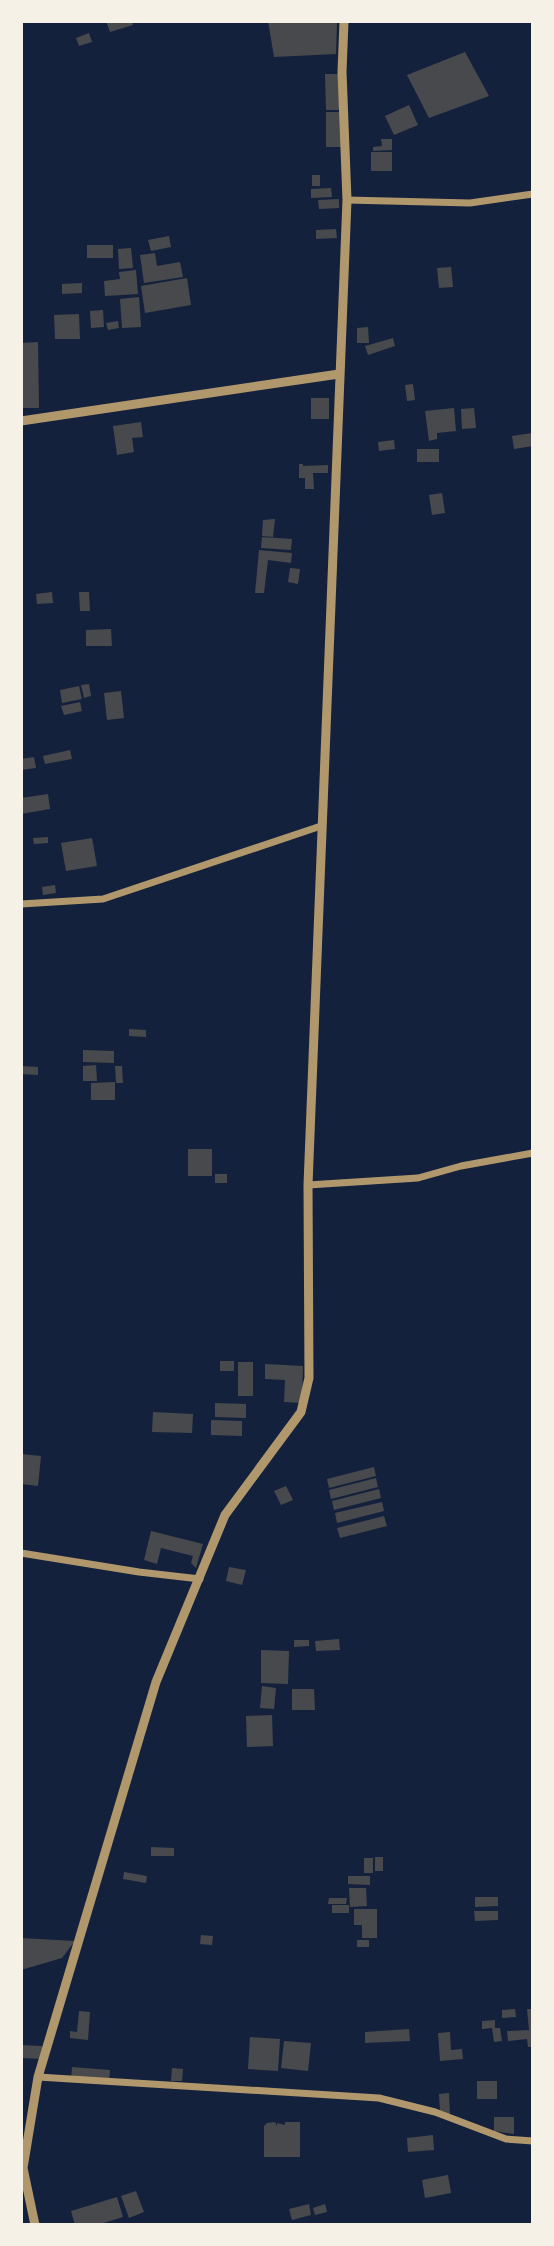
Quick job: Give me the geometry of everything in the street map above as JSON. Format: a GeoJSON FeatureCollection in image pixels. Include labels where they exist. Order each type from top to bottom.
{"type":"FeatureCollection","features":[{"type":"Feature","properties":{"kind":"street"},"geometry":{"type":"LineString","coordinates":[[35,2225],[22,2168],[38,2077],[156,1682],[225,1515],[301,1412],[309,1378],[308,1185],[347,200],[342,72],[344,21]]}},
{"type":"Feature","properties":{"kind":"street"},"geometry":{"type":"LineString","coordinates":[[347,200],[470,203],[533,194]]}},
{"type":"Feature","properties":{"kind":"street"},"geometry":{"type":"LineString","coordinates":[[21,421],[339,374]]}},
{"type":"Feature","properties":{"kind":"street"},"geometry":{"type":"LineString","coordinates":[[21,904],[103,899],[321,826]]}},
{"type":"Feature","properties":{"kind":"street"},"geometry":{"type":"LineString","coordinates":[[308,1185],[418,1178],[461,1166],[533,1153]]}},
{"type":"Feature","properties":{"kind":"street"},"geometry":{"type":"LineString","coordinates":[[21,1553],[200,1579]]}},
{"type":"Feature","properties":{"kind":"street"},"geometry":{"type":"LineString","coordinates":[[38,2077],[379,2098],[435,2112],[506,2139],[533,2141]]}},
{"type":"Feature","properties":{"kind":"building"},"geometry":{"type":"Polygon","coordinates":[[[106,21],[132,21],[133,25],[110,32],[106,21]]]}},
{"type":"Feature","properties":{"kind":"building"},"geometry":{"type":"Polygon","coordinates":[[[268,21],[337,21],[336,54],[274,57],[268,21]]]}},
{"type":"Feature","properties":{"kind":"building"},"geometry":{"type":"Polygon","coordinates":[[[89,33],[92,42],[79,46],[76,38],[89,33]]]}},
{"type":"Feature","properties":{"kind":"building"},"geometry":{"type":"Polygon","coordinates":[[[465,52],[489,96],[429,118],[407,75],[465,52]]]}},
{"type":"Feature","properties":{"kind":"building"},"geometry":{"type":"Polygon","coordinates":[[[325,74],[340,74],[340,110],[326,110],[325,74]]]}},
{"type":"Feature","properties":{"kind":"building"},"geometry":{"type":"Polygon","coordinates":[[[409,105],[418,125],[394,135],[385,116],[409,105]]]}},
{"type":"Feature","properties":{"kind":"building"},"geometry":{"type":"Polygon","coordinates":[[[326,112],[340,112],[341,147],[326,147],[326,112]]]}},
{"type":"Feature","properties":{"kind":"building"},"geometry":{"type":"Polygon","coordinates":[[[381,139],[392,139],[392,150],[373,151],[373,147],[382,146],[381,139]]]}},
{"type":"Feature","properties":{"kind":"building"},"geometry":{"type":"Polygon","coordinates":[[[371,152],[392,152],[392,171],[371,171],[371,152]]]}},
{"type":"Feature","properties":{"kind":"building"},"geometry":{"type":"Polygon","coordinates":[[[312,175],[320,175],[320,186],[312,186],[312,175]]]}},
{"type":"Feature","properties":{"kind":"building"},"geometry":{"type":"Polygon","coordinates":[[[331,188],[332,197],[311,198],[311,189],[331,188]]]}},
{"type":"Feature","properties":{"kind":"building"},"geometry":{"type":"Polygon","coordinates":[[[339,199],[339,208],[319,209],[318,200],[339,199]]]}},
{"type":"Feature","properties":{"kind":"building"},"geometry":{"type":"Polygon","coordinates":[[[336,229],[337,238],[316,239],[316,230],[336,229]]]}},
{"type":"Feature","properties":{"kind":"building"},"geometry":{"type":"Polygon","coordinates":[[[169,236],[171,247],[151,251],[148,240],[169,236]]]}},
{"type":"Feature","properties":{"kind":"building"},"geometry":{"type":"Polygon","coordinates":[[[87,245],[113,245],[113,258],[87,258],[87,245]]]}},
{"type":"Feature","properties":{"kind":"building"},"geometry":{"type":"Polygon","coordinates":[[[131,248],[133,268],[119,269],[118,249],[131,248]]]}},
{"type":"Feature","properties":{"kind":"building"},"geometry":{"type":"Polygon","coordinates":[[[155,253],[157,266],[180,262],[183,277],[144,283],[140,255],[155,253]]]}},
{"type":"Feature","properties":{"kind":"building"},"geometry":{"type":"Polygon","coordinates":[[[451,267],[453,287],[439,288],[437,268],[451,267]]]}},
{"type":"Feature","properties":{"kind":"building"},"geometry":{"type":"Polygon","coordinates":[[[136,270],[138,294],[105,296],[104,281],[120,279],[119,272],[136,270]]]}},
{"type":"Feature","properties":{"kind":"building"},"geometry":{"type":"Polygon","coordinates":[[[187,278],[191,305],[145,313],[141,286],[187,278]]]}},
{"type":"Feature","properties":{"kind":"building"},"geometry":{"type":"Polygon","coordinates":[[[82,283],[82,293],[62,294],[62,284],[82,283]]]}},
{"type":"Feature","properties":{"kind":"building"},"geometry":{"type":"Polygon","coordinates":[[[139,297],[141,327],[122,328],[120,299],[139,297]]]}},
{"type":"Feature","properties":{"kind":"building"},"geometry":{"type":"Polygon","coordinates":[[[103,310],[104,327],[91,328],[90,311],[103,310]]]}},
{"type":"Feature","properties":{"kind":"building"},"geometry":{"type":"Polygon","coordinates":[[[79,314],[80,339],[55,339],[54,315],[79,314]]]}},
{"type":"Feature","properties":{"kind":"building"},"geometry":{"type":"Polygon","coordinates":[[[118,321],[119,328],[108,330],[106,323],[118,321]]]}},
{"type":"Feature","properties":{"kind":"building"},"geometry":{"type":"Polygon","coordinates":[[[368,327],[369,343],[357,343],[357,328],[368,327]]]}},
{"type":"Feature","properties":{"kind":"building"},"geometry":{"type":"Polygon","coordinates":[[[393,338],[395,346],[368,355],[365,346],[393,338]]]}},
{"type":"Feature","properties":{"kind":"building"},"geometry":{"type":"Polygon","coordinates":[[[38,342],[39,408],[21,408],[21,343],[38,342]]]}},
{"type":"Feature","properties":{"kind":"building"},"geometry":{"type":"Polygon","coordinates":[[[413,384],[415,400],[407,401],[405,385],[413,384]]]}},
{"type":"Feature","properties":{"kind":"building"},"geometry":{"type":"Polygon","coordinates":[[[311,398],[329,398],[329,419],[311,419],[311,398]]]}},
{"type":"Feature","properties":{"kind":"building"},"geometry":{"type":"Polygon","coordinates":[[[454,408],[456,431],[437,433],[437,439],[429,441],[425,411],[454,408]]]}},
{"type":"Feature","properties":{"kind":"building"},"geometry":{"type":"Polygon","coordinates":[[[474,408],[476,428],[462,429],[461,409],[474,408]]]}},
{"type":"Feature","properties":{"kind":"building"},"geometry":{"type":"Polygon","coordinates":[[[141,422],[143,437],[132,438],[134,452],[117,455],[113,426],[141,422]]]}},
{"type":"Feature","properties":{"kind":"building"},"geometry":{"type":"Polygon","coordinates":[[[532,433],[533,446],[514,449],[512,436],[532,433]]]}},
{"type":"Feature","properties":{"kind":"building"},"geometry":{"type":"Polygon","coordinates":[[[394,440],[395,449],[379,451],[378,442],[394,440]]]}},
{"type":"Feature","properties":{"kind":"building"},"geometry":{"type":"Polygon","coordinates":[[[417,449],[439,449],[439,462],[417,462],[417,449]]]}},
{"type":"Feature","properties":{"kind":"building"},"geometry":{"type":"Polygon","coordinates":[[[299,464],[328,465],[328,473],[313,473],[314,489],[305,489],[305,478],[299,478],[299,464]]]}},
{"type":"Feature","properties":{"kind":"building"},"geometry":{"type":"Polygon","coordinates":[[[442,493],[445,513],[432,515],[429,495],[442,493]]]}},
{"type":"Feature","properties":{"kind":"building"},"geometry":{"type":"Polygon","coordinates":[[[275,519],[273,537],[262,536],[263,520],[275,519]]]}},
{"type":"Feature","properties":{"kind":"building"},"geometry":{"type":"Polygon","coordinates":[[[262,537],[292,539],[291,550],[261,548],[262,537]]]}},
{"type":"Feature","properties":{"kind":"building"},"geometry":{"type":"Polygon","coordinates":[[[259,550],[292,553],[291,563],[268,560],[264,593],[255,593],[259,550]]]}},
{"type":"Feature","properties":{"kind":"building"},"geometry":{"type":"Polygon","coordinates":[[[290,568],[300,569],[298,584],[288,582],[290,568]]]}},
{"type":"Feature","properties":{"kind":"building"},"geometry":{"type":"Polygon","coordinates":[[[52,592],[53,603],[37,604],[36,594],[52,592]]]}},
{"type":"Feature","properties":{"kind":"building"},"geometry":{"type":"Polygon","coordinates":[[[79,592],[89,592],[90,611],[80,611],[79,592]]]}},
{"type":"Feature","properties":{"kind":"building"},"geometry":{"type":"Polygon","coordinates":[[[111,629],[112,646],[86,646],[86,630],[111,629]]]}},
{"type":"Feature","properties":{"kind":"building"},"geometry":{"type":"Polygon","coordinates":[[[89,684],[91,696],[84,698],[81,685],[89,684]]]}},
{"type":"Feature","properties":{"kind":"building"},"geometry":{"type":"Polygon","coordinates":[[[79,686],[82,699],[62,703],[60,690],[79,686]]]}},
{"type":"Feature","properties":{"kind":"building"},"geometry":{"type":"Polygon","coordinates":[[[121,691],[124,718],[107,720],[104,693],[121,691]]]}},
{"type":"Feature","properties":{"kind":"building"},"geometry":{"type":"Polygon","coordinates":[[[80,702],[82,711],[64,715],[61,706],[80,702]]]}},
{"type":"Feature","properties":{"kind":"building"},"geometry":{"type":"Polygon","coordinates":[[[70,750],[72,759],[45,764],[43,756],[70,750]]]}},
{"type":"Feature","properties":{"kind":"building"},"geometry":{"type":"Polygon","coordinates":[[[34,757],[36,768],[21,770],[21,759],[34,757]]]}},
{"type":"Feature","properties":{"kind":"building"},"geometry":{"type":"Polygon","coordinates":[[[48,794],[50,809],[21,814],[21,798],[48,794]]]}},
{"type":"Feature","properties":{"kind":"building"},"geometry":{"type":"Polygon","coordinates":[[[48,837],[48,843],[34,844],[33,838],[48,837]]]}},
{"type":"Feature","properties":{"kind":"building"},"geometry":{"type":"Polygon","coordinates":[[[92,838],[97,866],[66,871],[61,843],[92,838]]]}},
{"type":"Feature","properties":{"kind":"building"},"geometry":{"type":"Polygon","coordinates":[[[55,885],[56,893],[43,895],[42,887],[55,885]]]}},
{"type":"Feature","properties":{"kind":"building"},"geometry":{"type":"Polygon","coordinates":[[[129,1029],[146,1030],[146,1037],[129,1036],[129,1029]]]}},
{"type":"Feature","properties":{"kind":"building"},"geometry":{"type":"Polygon","coordinates":[[[83,1050],[114,1051],[114,1063],[83,1062],[83,1050]]]}},
{"type":"Feature","properties":{"kind":"building"},"geometry":{"type":"Polygon","coordinates":[[[96,1065],[97,1081],[83,1081],[83,1066],[96,1065]]]}},
{"type":"Feature","properties":{"kind":"building"},"geometry":{"type":"Polygon","coordinates":[[[22,1066],[38,1067],[38,1075],[21,1074],[22,1066]]]}},
{"type":"Feature","properties":{"kind":"building"},"geometry":{"type":"Polygon","coordinates":[[[115,1066],[122,1066],[123,1083],[116,1083],[115,1066]]]}},
{"type":"Feature","properties":{"kind":"building"},"geometry":{"type":"Polygon","coordinates":[[[115,1082],[115,1100],[91,1100],[91,1083],[115,1082]]]}},
{"type":"Feature","properties":{"kind":"building"},"geometry":{"type":"Polygon","coordinates":[[[188,1149],[212,1149],[212,1176],[188,1176],[188,1149]]]}},
{"type":"Feature","properties":{"kind":"building"},"geometry":{"type":"Polygon","coordinates":[[[215,1174],[227,1174],[227,1183],[215,1183],[215,1174]]]}},
{"type":"Feature","properties":{"kind":"building"},"geometry":{"type":"Polygon","coordinates":[[[220,1361],[234,1361],[234,1371],[220,1371],[220,1361]]]}},
{"type":"Feature","properties":{"kind":"building"},"geometry":{"type":"Polygon","coordinates":[[[238,1362],[253,1362],[253,1396],[238,1396],[238,1362]]]}},
{"type":"Feature","properties":{"kind":"building"},"geometry":{"type":"Polygon","coordinates":[[[265,1364],[303,1366],[302,1403],[284,1402],[285,1380],[265,1379],[265,1364]]]}},
{"type":"Feature","properties":{"kind":"building"},"geometry":{"type":"Polygon","coordinates":[[[215,1403],[246,1404],[246,1418],[215,1417],[215,1403]]]}},
{"type":"Feature","properties":{"kind":"building"},"geometry":{"type":"Polygon","coordinates":[[[153,1412],[193,1414],[192,1433],[152,1432],[153,1412]]]}},
{"type":"Feature","properties":{"kind":"building"},"geometry":{"type":"Polygon","coordinates":[[[211,1420],[242,1421],[242,1436],[211,1435],[211,1420]]]}},
{"type":"Feature","properties":{"kind":"building"},"geometry":{"type":"Polygon","coordinates":[[[21,1454],[41,1456],[38,1486],[21,1484],[21,1454]]]}},
{"type":"Feature","properties":{"kind":"building"},"geometry":{"type":"Polygon","coordinates":[[[374,1467],[376,1476],[329,1488],[327,1479],[374,1467]]]}},
{"type":"Feature","properties":{"kind":"building"},"geometry":{"type":"Polygon","coordinates":[[[376,1478],[378,1487],[331,1499],[329,1490],[376,1478]]]}},
{"type":"Feature","properties":{"kind":"building"},"geometry":{"type":"Polygon","coordinates":[[[286,1486],[293,1500],[281,1505],[274,1491],[286,1486]]]}},
{"type":"Feature","properties":{"kind":"building"},"geometry":{"type":"Polygon","coordinates":[[[379,1489],[381,1498],[334,1510],[332,1501],[379,1489]]]}},
{"type":"Feature","properties":{"kind":"building"},"geometry":{"type":"Polygon","coordinates":[[[382,1502],[384,1511],[337,1523],[335,1513],[382,1502]]]}},
{"type":"Feature","properties":{"kind":"building"},"geometry":{"type":"Polygon","coordinates":[[[384,1516],[387,1526],[340,1538],[337,1528],[384,1516]]]}},
{"type":"Feature","properties":{"kind":"building"},"geometry":{"type":"Polygon","coordinates":[[[151,1531],[203,1544],[196,1568],[191,1563],[193,1556],[161,1548],[157,1564],[144,1560],[151,1531]]]}},
{"type":"Feature","properties":{"kind":"building"},"geometry":{"type":"Polygon","coordinates":[[[229,1567],[246,1570],[242,1585],[226,1581],[229,1567]]]}},
{"type":"Feature","properties":{"kind":"building"},"geometry":{"type":"Polygon","coordinates":[[[339,1639],[340,1650],[316,1651],[315,1641],[339,1639]]]}},
{"type":"Feature","properties":{"kind":"building"},"geometry":{"type":"Polygon","coordinates":[[[294,1640],[309,1640],[309,1646],[294,1647],[294,1640]]]}},
{"type":"Feature","properties":{"kind":"building"},"geometry":{"type":"Polygon","coordinates":[[[261,1650],[289,1651],[288,1684],[261,1683],[261,1650]]]}},
{"type":"Feature","properties":{"kind":"building"},"geometry":{"type":"Polygon","coordinates":[[[262,1686],[276,1688],[274,1709],[260,1708],[262,1686]]]}},
{"type":"Feature","properties":{"kind":"building"},"geometry":{"type":"Polygon","coordinates":[[[292,1689],[314,1689],[315,1710],[292,1710],[292,1689]]]}},
{"type":"Feature","properties":{"kind":"building"},"geometry":{"type":"Polygon","coordinates":[[[272,1715],[273,1746],[247,1747],[246,1716],[272,1715]]]}},
{"type":"Feature","properties":{"kind":"building"},"geometry":{"type":"Polygon","coordinates":[[[151,1847],[174,1848],[174,1856],[151,1856],[151,1847]]]}},
{"type":"Feature","properties":{"kind":"building"},"geometry":{"type":"Polygon","coordinates":[[[375,1857],[383,1857],[383,1871],[375,1871],[375,1857]]]}},
{"type":"Feature","properties":{"kind":"building"},"geometry":{"type":"Polygon","coordinates":[[[364,1858],[373,1858],[373,1873],[364,1873],[364,1858]]]}},
{"type":"Feature","properties":{"kind":"building"},"geometry":{"type":"Polygon","coordinates":[[[124,1872],[147,1876],[146,1883],[123,1879],[124,1872]]]}},
{"type":"Feature","properties":{"kind":"building"},"geometry":{"type":"Polygon","coordinates":[[[348,1876],[370,1876],[370,1885],[348,1884],[348,1876]]]}},
{"type":"Feature","properties":{"kind":"building"},"geometry":{"type":"Polygon","coordinates":[[[349,1888],[366,1888],[367,1906],[350,1907],[349,1888]]]}},
{"type":"Feature","properties":{"kind":"building"},"geometry":{"type":"Polygon","coordinates":[[[475,1897],[498,1897],[498,1906],[475,1907],[475,1897]]]}},
{"type":"Feature","properties":{"kind":"building"},"geometry":{"type":"Polygon","coordinates":[[[329,1898],[347,1898],[346,1904],[328,1904],[329,1898]]]}},
{"type":"Feature","properties":{"kind":"building"},"geometry":{"type":"Polygon","coordinates":[[[332,1905],[349,1905],[349,1913],[332,1913],[332,1905]]]}},
{"type":"Feature","properties":{"kind":"building"},"geometry":{"type":"Polygon","coordinates":[[[354,1909],[377,1909],[377,1938],[362,1938],[362,1925],[354,1925],[354,1909]]]}},
{"type":"Feature","properties":{"kind":"building"},"geometry":{"type":"Polygon","coordinates":[[[474,1911],[498,1911],[498,1920],[475,1921],[474,1911]]]}},
{"type":"Feature","properties":{"kind":"building"},"geometry":{"type":"Polygon","coordinates":[[[201,1935],[213,1936],[212,1945],[200,1944],[201,1935]]]}},
{"type":"Feature","properties":{"kind":"building"},"geometry":{"type":"Polygon","coordinates":[[[21,1938],[75,1941],[62,1958],[21,1970],[21,1938]]]}},
{"type":"Feature","properties":{"kind":"building"},"geometry":{"type":"Polygon","coordinates":[[[357,1940],[369,1940],[369,1947],[357,1947],[357,1940]]]}},
{"type":"Feature","properties":{"kind":"building"},"geometry":{"type":"Polygon","coordinates":[[[515,2009],[516,2017],[502,2018],[502,2010],[515,2009]]]}},
{"type":"Feature","properties":{"kind":"building"},"geometry":{"type":"Polygon","coordinates":[[[527,2009],[533,2009],[533,2047],[528,2047],[527,2039],[508,2041],[507,2031],[529,2030],[527,2009]]]}},
{"type":"Feature","properties":{"kind":"building"},"geometry":{"type":"Polygon","coordinates":[[[79,2011],[90,2012],[88,2040],[70,2038],[70,2031],[77,2032],[79,2011]]]}},
{"type":"Feature","properties":{"kind":"building"},"geometry":{"type":"Polygon","coordinates":[[[495,2020],[495,2028],[500,2028],[502,2041],[494,2042],[492,2028],[482,2029],[482,2021],[495,2020]]]}},
{"type":"Feature","properties":{"kind":"building"},"geometry":{"type":"Polygon","coordinates":[[[409,2029],[410,2041],[365,2043],[365,2032],[409,2029]]]}},
{"type":"Feature","properties":{"kind":"building"},"geometry":{"type":"Polygon","coordinates":[[[450,2032],[451,2050],[462,2049],[463,2059],[440,2061],[438,2033],[450,2032]]]}},
{"type":"Feature","properties":{"kind":"building"},"geometry":{"type":"Polygon","coordinates":[[[250,2037],[280,2039],[278,2071],[248,2069],[250,2037]]]}},
{"type":"Feature","properties":{"kind":"building"},"geometry":{"type":"Polygon","coordinates":[[[284,2041],[311,2043],[308,2071],[281,2068],[284,2041]]]}},
{"type":"Feature","properties":{"kind":"building"},"geometry":{"type":"Polygon","coordinates":[[[21,2045],[42,2046],[42,2059],[21,2058],[21,2045]]]}},
{"type":"Feature","properties":{"kind":"building"},"geometry":{"type":"Polygon","coordinates":[[[72,2067],[110,2070],[109,2084],[71,2081],[72,2067]]]}},
{"type":"Feature","properties":{"kind":"building"},"geometry":{"type":"Polygon","coordinates":[[[172,2068],[183,2069],[182,2081],[171,2081],[172,2068]]]}},
{"type":"Feature","properties":{"kind":"building"},"geometry":{"type":"Polygon","coordinates":[[[477,2081],[497,2081],[497,2099],[477,2099],[477,2081]]]}},
{"type":"Feature","properties":{"kind":"building"},"geometry":{"type":"Polygon","coordinates":[[[449,2093],[450,2115],[440,2112],[439,2094],[449,2093]]]}},
{"type":"Feature","properties":{"kind":"building"},"geometry":{"type":"Polygon","coordinates":[[[494,2117],[514,2117],[514,2134],[494,2131],[494,2117]]]}},
{"type":"Feature","properties":{"kind":"building"},"geometry":{"type":"Polygon","coordinates":[[[275,2122],[277,2126],[277,2123],[285,2125],[285,2122],[300,2122],[300,2157],[264,2157],[264,2126],[275,2122]]]}},
{"type":"Feature","properties":{"kind":"building"},"geometry":{"type":"Polygon","coordinates":[[[433,2135],[434,2150],[408,2152],[407,2138],[433,2135]]]}},
{"type":"Feature","properties":{"kind":"building"},"geometry":{"type":"Polygon","coordinates":[[[448,2175],[451,2193],[425,2198],[422,2180],[448,2175]]]}},
{"type":"Feature","properties":{"kind":"building"},"geometry":{"type":"Polygon","coordinates":[[[136,2191],[144,2212],[129,2218],[121,2196],[136,2191]]]}},
{"type":"Feature","properties":{"kind":"building"},"geometry":{"type":"Polygon","coordinates":[[[117,2197],[123,2217],[97,2225],[75,2225],[71,2211],[117,2197]]]}},
{"type":"Feature","properties":{"kind":"building"},"geometry":{"type":"Polygon","coordinates":[[[309,2204],[311,2215],[292,2220],[289,2209],[309,2204]]]}},
{"type":"Feature","properties":{"kind":"building"},"geometry":{"type":"Polygon","coordinates":[[[325,2204],[327,2212],[315,2215],[313,2208],[325,2204]]]}}]}
